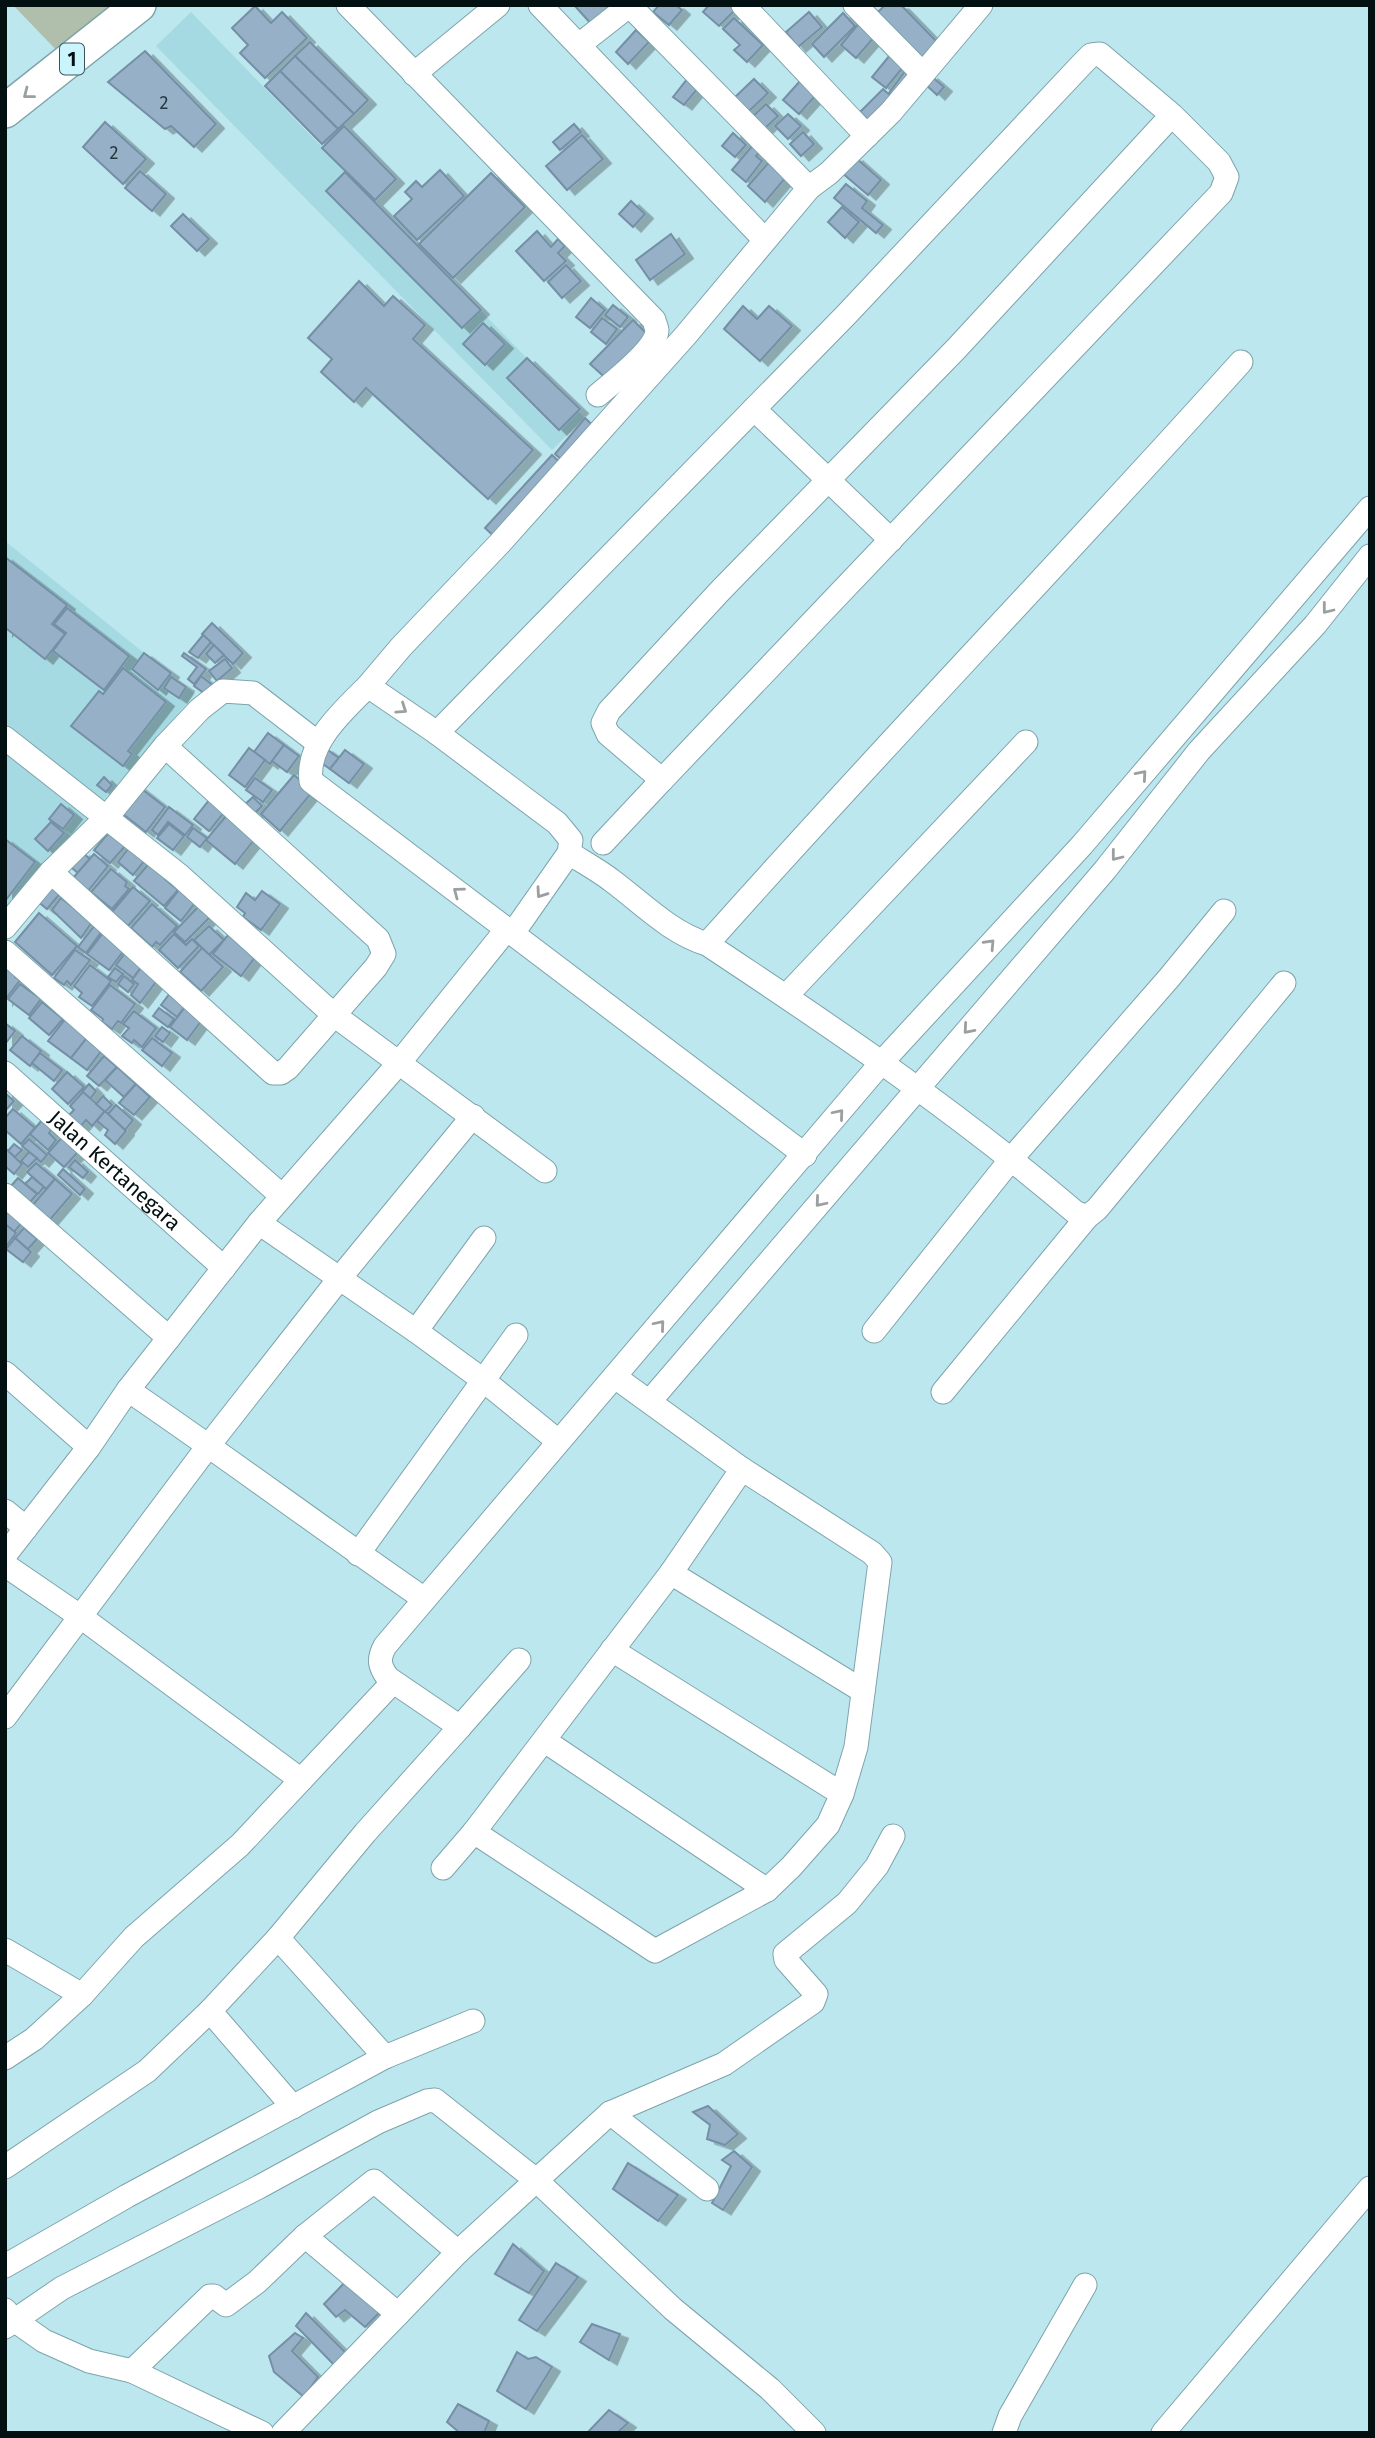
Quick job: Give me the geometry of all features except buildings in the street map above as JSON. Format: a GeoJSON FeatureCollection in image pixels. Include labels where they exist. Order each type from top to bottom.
{"type":"FeatureCollection","features":[{"type":"Feature","properties":{"kind":"highway","name":"1"},"geometry":{"type":"LineString","coordinates":[[5,111],[139,5]]}},
{"type":"Feature","properties":{"kind":"street"},"geometry":{"type":"LineString","coordinates":[[348,5],[654,320],[657,330],[654,340],[598,395]]}},
{"type":"Feature","properties":{"kind":"street"},"geometry":{"type":"LineString","coordinates":[[414,74],[498,5]]}},
{"type":"Feature","properties":{"kind":"street"},"geometry":{"type":"LineString","coordinates":[[540,5],[764,239]]}},
{"type":"Feature","properties":{"kind":"street"},"geometry":{"type":"LineString","coordinates":[[579,45],[629,5],[809,188]]}},
{"type":"Feature","properties":{"kind":"street"},"geometry":{"type":"LineString","coordinates":[[743,5],[867,136]]}},
{"type":"Feature","properties":{"kind":"street"},"geometry":{"type":"LineString","coordinates":[[805,1154],[312,781],[309,766],[318,743],[401,647],[686,335],[809,188],[867,136],[905,96],[981,5]]}},
{"type":"Feature","properties":{"kind":"street"},"geometry":{"type":"LineString","coordinates":[[861,7],[922,73]]}},
{"type":"Feature","properties":{"kind":"street"},"geometry":{"type":"LineString","coordinates":[[437,733],[846,315],[1091,55],[1100,54],[1172,115],[1219,162],[1227,177],[1221,192],[603,843]]}},
{"type":"Feature","properties":{"kind":"street"},"geometry":{"type":"LineString","coordinates":[[662,780],[608,734],[603,723],[609,711],[720,591],[956,349],[1172,115]]}},
{"type":"Feature","properties":{"kind":"street"},"geometry":{"type":"LineString","coordinates":[[706,944],[1241,362]]}},
{"type":"Feature","properties":{"kind":"street"},"geometry":{"type":"LineString","coordinates":[[754,409],[891,540]]}},
{"type":"Feature","properties":{"kind":"street"},"geometry":{"type":"LineString","coordinates":[[460,1727],[393,1682],[381,1670],[381,1653],[423,1598],[882,1062],[1082,845],[1370,508]]}},
{"type":"Feature","properties":{"kind":"street"},"geometry":{"type":"LineString","coordinates":[[650,1401],[1105,870],[1199,751],[1315,625],[1370,556]]}},
{"type":"Feature","properties":{"kind":"street"},"geometry":{"type":"LineString","coordinates":[[5,1555],[89,1447],[128,1390],[259,1223],[510,931],[569,853],[571,840],[557,823],[437,733],[368,687]]}},
{"type":"Feature","properties":{"kind":"street"},"geometry":{"type":"LineString","coordinates":[[5,927],[51,872],[107,817],[165,746],[200,709],[223,691],[253,693],[318,743]]}},
{"type":"Feature","properties":{"kind":"street"},"geometry":{"type":"LineString","coordinates":[[5,738],[179,875],[334,1016],[545,1171]]}},
{"type":"Feature","properties":{"kind":"street"},"geometry":{"type":"LineString","coordinates":[[786,996],[1026,743]]}},
{"type":"Feature","properties":{"kind":"street"},"geometry":{"type":"LineString","coordinates":[[51,872],[273,1073],[281,1073],[288,1068],[376,967],[384,954],[377,939],[165,746]]}},
{"type":"Feature","properties":{"kind":"street"},"geometry":{"type":"LineString","coordinates":[[569,853],[608,877],[676,930],[706,944],[918,1087],[1012,1158],[1074,1212],[1087,1217]]}},
{"type":"Feature","properties":{"kind":"street"},"geometry":{"type":"LineString","coordinates":[[874,1331],[1012,1158],[1224,911]]}},
{"type":"Feature","properties":{"kind":"street"},"geometry":{"type":"LineString","coordinates":[[5,952],[282,1196]]}},
{"type":"Feature","properties":{"kind":"street"},"geometry":{"type":"LineString","coordinates":[[943,1392],[1284,983]]}},
{"type":"Feature","properties":{"kind":"street","name":"Jalan Kertanegara"},"geometry":{"type":"LineString","coordinates":[[5,1073],[224,1268]]}},
{"type":"Feature","properties":{"kind":"street"},"geometry":{"type":"LineString","coordinates":[[5,1717],[209,1445],[339,1279],[473,1116]]}},
{"type":"Feature","properties":{"kind":"street"},"geometry":{"type":"LineString","coordinates":[[5,1195],[169,1338]]}},
{"type":"Feature","properties":{"kind":"street"},"geometry":{"type":"LineString","coordinates":[[259,1223],[416,1331],[483,1380],[558,1441]]}},
{"type":"Feature","properties":{"kind":"street"},"geometry":{"type":"LineString","coordinates":[[416,1331],[484,1238]]}},
{"type":"Feature","properties":{"kind":"street"},"geometry":{"type":"LineString","coordinates":[[358,1554],[516,1335]]}},
{"type":"Feature","properties":{"kind":"street"},"geometry":{"type":"LineString","coordinates":[[5,1373],[89,1447]]}},
{"type":"Feature","properties":{"kind":"street"},"geometry":{"type":"LineString","coordinates":[[474,1832],[656,1952],[766,1890],[792,1867],[828,1825],[842,1794],[856,1747],[879,1559],[742,1469],[615,1377]]}},
{"type":"Feature","properties":{"kind":"street"},"geometry":{"type":"LineString","coordinates":[[128,1390],[423,1598]]}},
{"type":"Feature","properties":{"kind":"street"},"geometry":{"type":"LineString","coordinates":[[443,1868],[545,1741],[671,1573],[742,1469]]}},
{"type":"Feature","properties":{"kind":"street"},"geometry":{"type":"LineString","coordinates":[[5,1511],[26,1528]]}},
{"type":"Feature","properties":{"kind":"street"},"geometry":{"type":"LineString","coordinates":[[5,1565],[81,1617],[301,1780]]}},
{"type":"Feature","properties":{"kind":"street"},"geometry":{"type":"LineString","coordinates":[[671,1573],[863,1692]]}},
{"type":"Feature","properties":{"kind":"street"},"geometry":{"type":"LineString","coordinates":[[612,1650],[842,1794]]}},
{"type":"Feature","properties":{"kind":"street"},"geometry":{"type":"LineString","coordinates":[[5,2167],[147,2071],[210,2011],[278,1938],[365,1833],[519,1660]]}},
{"type":"Feature","properties":{"kind":"street"},"geometry":{"type":"LineString","coordinates":[[5,2059],[34,2039],[82,1995],[134,1937],[240,1845],[393,1682]]}},
{"type":"Feature","properties":{"kind":"street"},"geometry":{"type":"LineString","coordinates":[[545,1741],[766,1890]]}},
{"type":"Feature","properties":{"kind":"street"},"geometry":{"type":"LineString","coordinates":[[283,2433],[458,2252],[610,2113],[724,2064],[813,2002],[816,1994],[786,1960],[785,1954],[847,1903],[877,1867],[893,1836]]}},
{"type":"Feature","properties":{"kind":"street"},"geometry":{"type":"LineString","coordinates":[[278,1938],[385,2057]]}},
{"type":"Feature","properties":{"kind":"street"},"geometry":{"type":"LineString","coordinates":[[5,1950],[82,1995]]}},
{"type":"Feature","properties":{"kind":"street"},"geometry":{"type":"LineString","coordinates":[[210,2011],[293,2107]]}},
{"type":"Feature","properties":{"kind":"street"},"geometry":{"type":"LineString","coordinates":[[5,2266],[78,2223],[385,2057],[473,2021]]}},
{"type":"Feature","properties":{"kind":"street"},"geometry":{"type":"LineString","coordinates":[[262,2433],[132,2371],[89,2361],[44,2341],[8,2318],[378,2122],[427,2101],[438,2102],[536,2180],[673,2309],[770,2389],[814,2433]]}},
{"type":"Feature","properties":{"kind":"street"},"geometry":{"type":"LineString","coordinates":[[610,2113],[707,2189]]}},
{"type":"Feature","properties":{"kind":"street"},"geometry":{"type":"LineString","coordinates":[[132,2371],[210,2296],[226,2305],[257,2282],[305,2236],[373,2181],[379,2183],[458,2252]]}},
{"type":"Feature","properties":{"kind":"street"},"geometry":{"type":"LineString","coordinates":[[1163,2433],[1370,2188]]}},
{"type":"Feature","properties":{"kind":"street"},"geometry":{"type":"LineString","coordinates":[[305,2236],[398,2314]]}},
{"type":"Feature","properties":{"kind":"street"},"geometry":{"type":"LineString","coordinates":[[1004,2433],[1010,2416],[1085,2285]]}},
{"type":"Feature","properties":{"kind":"shaded area"},"geometry":{"type":"Polygon","coordinates":[[[191,12],[585,418],[552,450],[156,46],[191,12]]]}},
{"type":"Feature","properties":{"kind":"shaded area"},"geometry":{"type":"Polygon","coordinates":[[[5,541],[195,694],[5,914],[5,541]]]}},
{"type":"Feature","properties":{"kind":"green space"},"geometry":{"type":"Polygon","coordinates":[[[13,5],[134,5],[61,55],[13,5]]]}}]}
